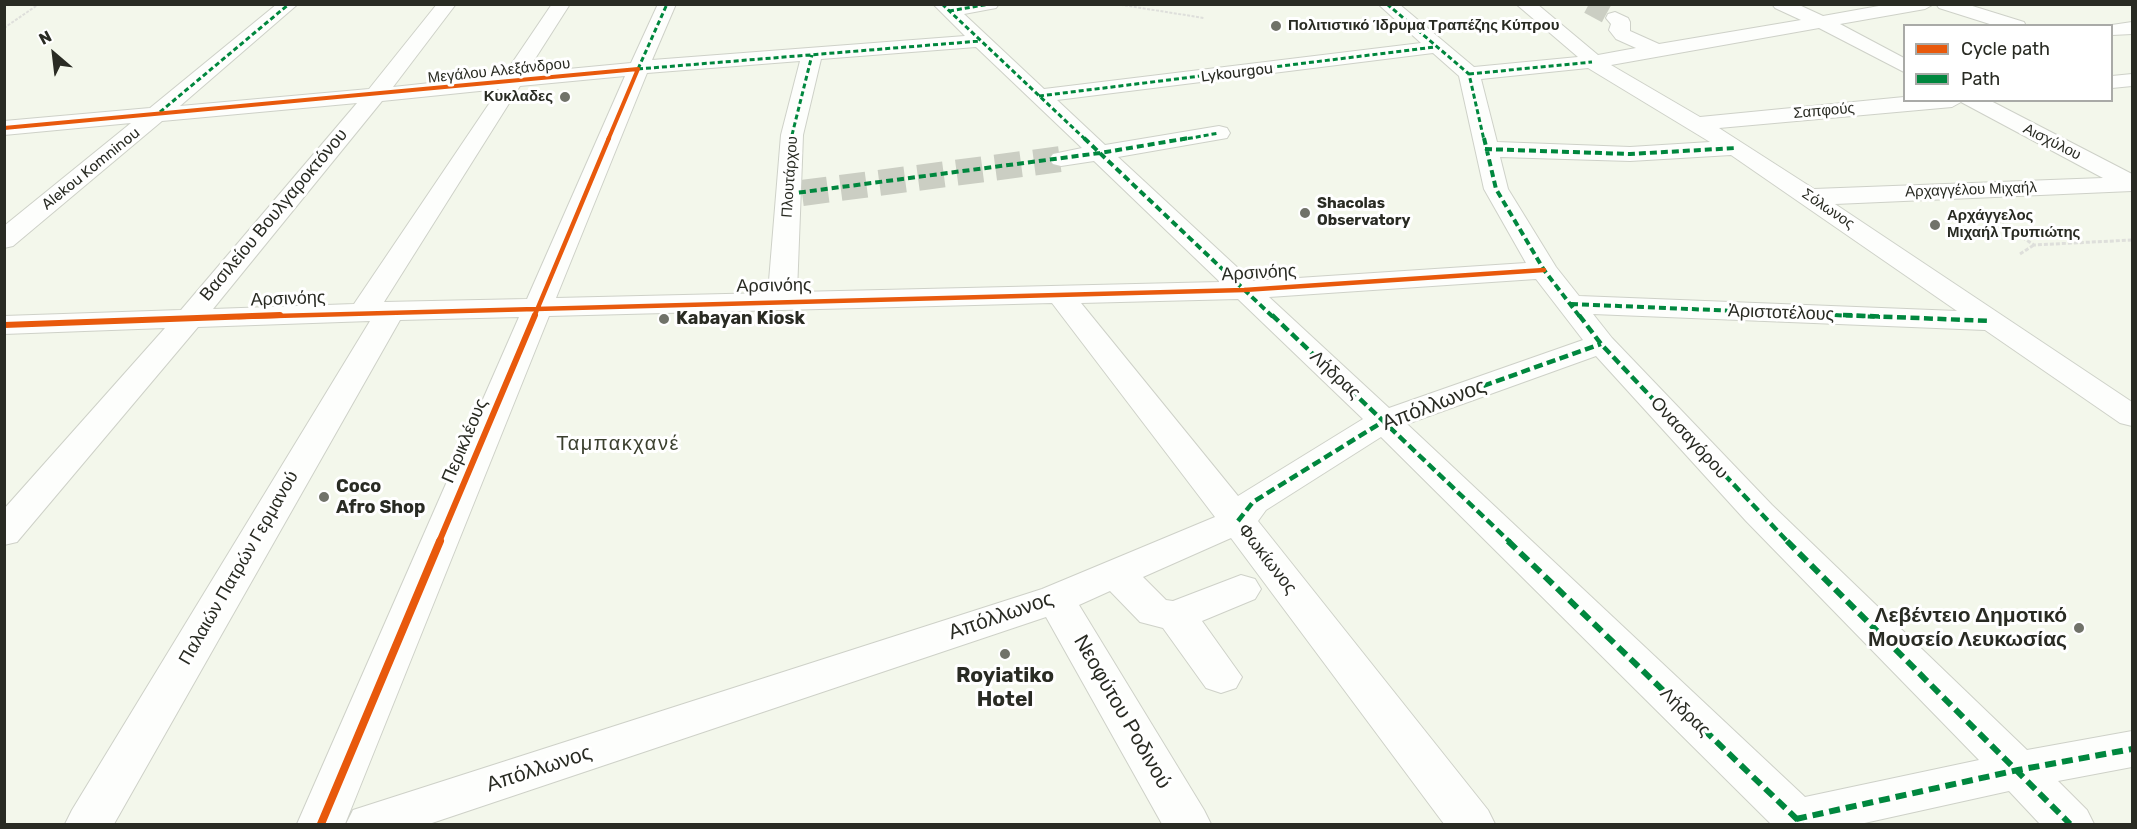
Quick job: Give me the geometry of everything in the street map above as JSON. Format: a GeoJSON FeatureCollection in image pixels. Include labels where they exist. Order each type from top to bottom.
{"type":"FeatureCollection","features":[{"type":"Feature","properties":{"kind":"street","name":"Alekou Komninou"},"geometry":{"type":"LineString","coordinates":[[4,240],[289,4]]}},
{"type":"Feature","properties":{"kind":"street","name":"Βασιλείου Βουλγαροκτόνου"},"geometry":{"type":"LineString","coordinates":[[4,533],[189,318],[375,95],[447,4]]}},
{"type":"Feature","properties":{"kind":"street","name":"Παλαιών Πατρών Γερμανού"},"geometry":{"type":"LineString","coordinates":[[89,825],[376,312],[509,90],[510,82],[561,4]]}},
{"type":"Feature","properties":{"kind":"street","name":"Περικλέους"},"geometry":{"type":"LineString","coordinates":[[321,825],[536,310],[667,4]]}},
{"type":"Feature","properties":{"kind":"street"},"geometry":{"type":"LineString","coordinates":[[945,8],[990,4]]}},
{"type":"Feature","properties":{"kind":"street"},"geometry":{"type":"LineString","coordinates":[[1387,4],[1469,74],[1592,62],[1926,4]]}},
{"type":"Feature","properties":{"kind":"street","name":"Σόλωνος"},"geometry":{"type":"LineString","coordinates":[[1525,4],[1589,56],[1592,62],[1736,148],[2133,416]]}},
{"type":"Feature","properties":{"kind":"street"},"geometry":{"type":"LineString","coordinates":[[1781,4],[1903,65]]}},
{"type":"Feature","properties":{"kind":"street"},"geometry":{"type":"LineString","coordinates":[[1945,4],[2010,24]]}},
{"type":"Feature","properties":{"kind":"street","name":"Λήδρας"},"geometry":{"type":"LineString","coordinates":[[945,8],[1384,422],[1799,822]]}},
{"type":"Feature","properties":{"kind":"street"},"geometry":{"type":"LineString","coordinates":[[1615,18],[1621,22],[1619,30],[1623,35],[1657,51]]}},
{"type":"Feature","properties":{"kind":"street"},"geometry":{"type":"LineString","coordinates":[[2113,29],[2133,28]]}},
{"type":"Feature","properties":{"kind":"street","name":"Μεγάλου Αλεξάνδρου"},"geometry":{"type":"LineString","coordinates":[[4,128],[638,69],[980,41]]}},
{"type":"Feature","properties":{"kind":"street","name":"Lykourgou"},"geometry":{"type":"LineString","coordinates":[[1040,96],[1435,47]]}},
{"type":"Feature","properties":{"kind":"street","name":"Πλουτάρχου"},"geometry":{"type":"LineString","coordinates":[[782,301],[795,193],[792,135],[812,55]]}},
{"type":"Feature","properties":{"kind":"street","name":"Ονασαγόρου"},"geometry":{"type":"LineString","coordinates":[[1469,74],[1496,189],[1544,270],[1601,344],[1759,513],[2018,770],[2070,825]]}},
{"type":"Feature","properties":{"kind":"street"},"geometry":{"type":"LineString","coordinates":[[2113,82],[2133,80]]}},
{"type":"Feature","properties":{"kind":"street","name":"Σαπφούς"},"geometry":{"type":"LineString","coordinates":[[1696,124],[1928,102]]}},
{"type":"Feature","properties":{"kind":"street","name":"Αισχύλου"},"geometry":{"type":"LineString","coordinates":[[1975,102],[2133,183]]}},
{"type":"Feature","properties":{"kind":"street"},"geometry":{"type":"LineString","coordinates":[[1061,159],[1219,133]]}},
{"type":"Feature","properties":{"kind":"street"},"geometry":{"type":"LineString","coordinates":[[1485,149],[1630,154],[1736,148]]}},
{"type":"Feature","properties":{"kind":"street","name":"Αρχαγγέλου Μιχαήλ"},"geometry":{"type":"LineString","coordinates":[[1810,197],[2133,183]]}},
{"type":"Feature","properties":{"kind":"street","name":"Αρσινόης"},"geometry":{"type":"LineString","coordinates":[[4,325],[376,312],[536,310],[782,301],[1244,290],[1544,270]]}},
{"type":"Feature","properties":{"kind":"street","name":"Φωκίωνος"},"geometry":{"type":"LineString","coordinates":[[1067,296],[1472,825]]}},
{"type":"Feature","properties":{"kind":"street","name":"Ἀριστοτέλους"},"geometry":{"type":"LineString","coordinates":[[1571,304],[1991,321]]}},
{"type":"Feature","properties":{"kind":"street","name":"Απόλλωνος"},"geometry":{"type":"LineString","coordinates":[[370,825],[1056,599],[1238,521],[1253,502],[1384,422],[1601,344]]}},
{"type":"Feature","properties":{"kind":"street"},"geometry":{"type":"LineString","coordinates":[[1116,573],[1154,612],[1176,616],[1241,589]]}},
{"type":"Feature","properties":{"kind":"street","name":"Νεοφύτου Ροδινού"},"geometry":{"type":"LineString","coordinates":[[1056,599],[1187,825]]}},
{"type":"Feature","properties":{"kind":"street"},"geometry":{"type":"LineString","coordinates":[[1176,616],[1221,677]]}},
{"type":"Feature","properties":{"kind":"street"},"geometry":{"type":"LineString","coordinates":[[1799,822],[2018,770],[2133,749]]}},
{"type":"Feature","properties":{"kind":"path"},"geometry":{"type":"LineString","coordinates":[[4,28],[39,4]]}},
{"type":"Feature","properties":{"kind":"path"},"geometry":{"type":"LineString","coordinates":[[1116,4],[1204,18]]}},
{"type":"Feature","properties":{"kind":"path"},"geometry":{"type":"LineString","coordinates":[[2020,254],[2034,245]]}},
{"type":"Feature","properties":{"kind":"tunnel"},"geometry":{"type":"LineString","coordinates":[[1589,4],[1615,18]]}},
{"type":"Feature","properties":{"kind":"tunnel"},"geometry":{"type":"LineString","coordinates":[[802,193],[1061,159]]}},
{"type":"Feature","properties":{"kind":"marked path"},"geometry":{"type":"LineString","coordinates":[[160,112],[289,4]]}},
{"type":"Feature","properties":{"kind":"marked path"},"geometry":{"type":"LineString","coordinates":[[638,69],[667,4]]}},
{"type":"Feature","properties":{"kind":"marked path"},"geometry":{"type":"LineString","coordinates":[[942,4],[1384,421],[1802,824]]}},
{"type":"Feature","properties":{"kind":"marked path"},"geometry":{"type":"LineString","coordinates":[[949,11],[990,4]]}},
{"type":"Feature","properties":{"kind":"marked path"},"geometry":{"type":"LineString","coordinates":[[1387,4],[1469,74],[1496,189],[1544,270],[1601,344],[1759,513],[2070,824]]}},
{"type":"Feature","properties":{"kind":"marked path"},"geometry":{"type":"LineString","coordinates":[[638,69],[980,41]]}},
{"type":"Feature","properties":{"kind":"marked path"},"geometry":{"type":"LineString","coordinates":[[1039,96],[1435,47]]}},
{"type":"Feature","properties":{"kind":"marked path"},"geometry":{"type":"LineString","coordinates":[[792,135],[812,55]]}},
{"type":"Feature","properties":{"kind":"marked path"},"geometry":{"type":"LineString","coordinates":[[1469,74],[1592,62]]}},
{"type":"Feature","properties":{"kind":"marked path"},"geometry":{"type":"LineString","coordinates":[[788,194],[1100,153],[1219,133]]}},
{"type":"Feature","properties":{"kind":"marked path"},"geometry":{"type":"LineString","coordinates":[[1485,149],[1630,154],[1736,148]]}},
{"type":"Feature","properties":{"kind":"marked path"},"geometry":{"type":"LineString","coordinates":[[1571,304],[1991,321]]}},
{"type":"Feature","properties":{"kind":"marked path"},"geometry":{"type":"LineString","coordinates":[[1238,521],[1253,502],[1384,421],[1601,344]]}},
{"type":"Feature","properties":{"kind":"marked path"},"geometry":{"type":"LineString","coordinates":[[1796,819],[2018,770],[2132,749]]}},
{"type":"Feature","properties":{"kind":"cycle path"},"geometry":{"type":"LineString","coordinates":[[4,128],[638,69],[321,824]]}},
{"type":"Feature","properties":{"kind":"cycle path"},"geometry":{"type":"LineString","coordinates":[[4,325],[390,311],[1244,290],[1544,270]]}},
{"type":"Feature","properties":{"kind":"place","name":"Πολιτιστικό Ίδρυμα Τραπέζης Κύπρου"},"geometry":{"type":"Point","coordinates":[1276,26]}},
{"type":"Feature","properties":{"kind":"place","name":"Κυκλαδες"},"geometry":{"type":"Point","coordinates":[565,97]}},
{"type":"Feature","properties":{"kind":"place","name":"Shacolas Observatory"},"geometry":{"type":"Point","coordinates":[1305,213]}},
{"type":"Feature","properties":{"kind":"place","name":"Αρχάγγελος Μιχαήλ Τρυπιώτης"},"geometry":{"type":"Point","coordinates":[1935,225]}},
{"type":"Feature","properties":{"kind":"place","name":"Kabayan Kiosk"},"geometry":{"type":"Point","coordinates":[664,319]}},
{"type":"Feature","properties":{"kind":"place","name":"Coco Afro Shop"},"geometry":{"type":"Point","coordinates":[324,497]}},
{"type":"Feature","properties":{"kind":"place","name":"Λεβέντειο Δημοτικό Μουσείο Λευκωσίας"},"geometry":{"type":"Point","coordinates":[2079,628]}},
{"type":"Feature","properties":{"kind":"place","name":"Royiatiko Hotel"},"geometry":{"type":"Point","coordinates":[1005,654]}},
{"type":"Feature","properties":{"kind":"district","name":"Ταμπακχανέ"},"geometry":{"type":"Point","coordinates":[618,444]}}]}
